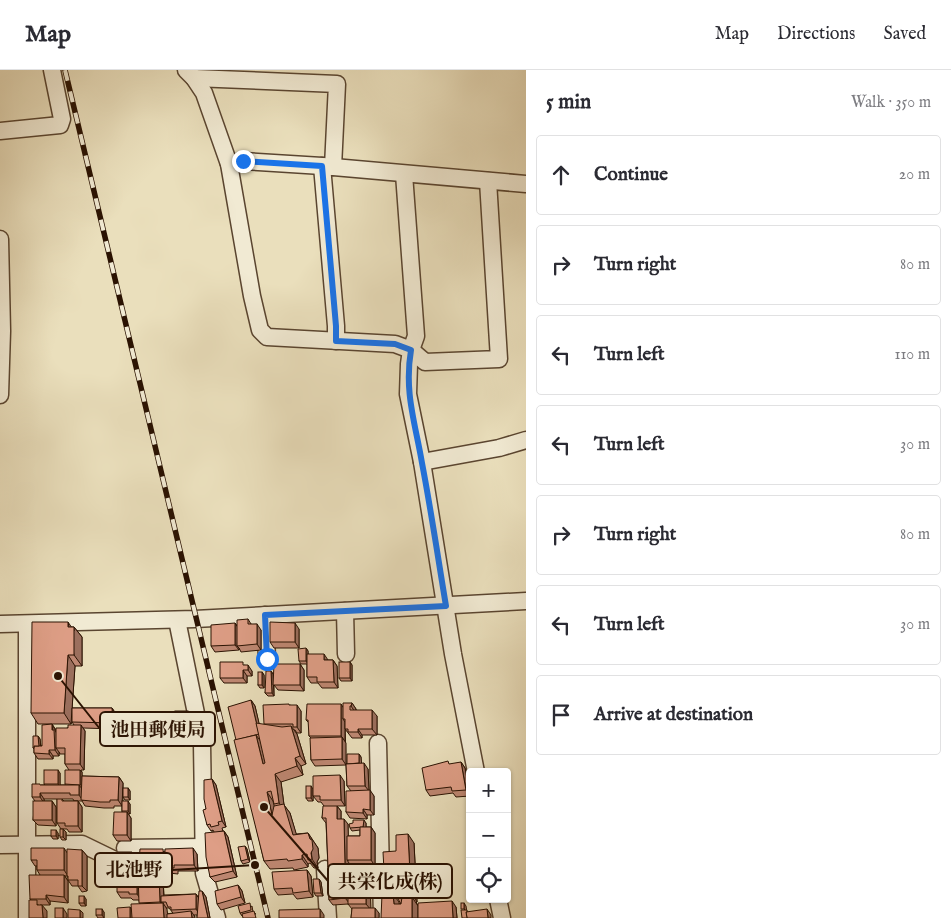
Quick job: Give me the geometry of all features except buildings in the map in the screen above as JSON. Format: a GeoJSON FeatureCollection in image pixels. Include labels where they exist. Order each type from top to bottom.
{"type":"FeatureCollection","features":[{"type":"Feature","properties":{"kind":"street"},"geometry":{"type":"LineString","coordinates":[[0,131],[60,125],[62,119],[52,70]]}},
{"type":"Feature","properties":{"kind":"street"},"geometry":{"type":"LineString","coordinates":[[190,74],[204,93],[229,164],[252,296],[260,330],[267,337],[395,344],[411,350],[425,362],[499,359],[488,181]]}},
{"type":"Feature","properties":{"kind":"street"},"geometry":{"type":"LineString","coordinates":[[190,74],[337,84],[328,167],[336,341]]}},
{"type":"Feature","properties":{"kind":"street"},"geometry":{"type":"LineString","coordinates":[[229,164],[243,161],[526,184]]}},
{"type":"Feature","properties":{"kind":"street"},"geometry":{"type":"LineString","coordinates":[[404,174],[416,336],[409,364],[408,394],[422,462],[475,768]]}},
{"type":"Feature","properties":{"kind":"street"},"geometry":{"type":"LineString","coordinates":[[0,239],[2,331],[0,396]]}},
{"type":"Feature","properties":{"kind":"street"},"geometry":{"type":"LineString","coordinates":[[422,462],[499,448],[526,440]]}},
{"type":"Feature","properties":{"kind":"street"},"geometry":{"type":"LineString","coordinates":[[0,624],[177,620],[526,601]]}},
{"type":"Feature","properties":{"kind":"street"},"geometry":{"type":"LineString","coordinates":[[345,611],[346,654]]}},
{"type":"Feature","properties":{"kind":"street"},"geometry":{"type":"LineString","coordinates":[[265,615],[267,659]]}},
{"type":"Feature","properties":{"kind":"street"},"geometry":{"type":"LineString","coordinates":[[177,620],[202,743],[204,873],[217,918]]}},
{"type":"Feature","properties":{"kind":"street"},"geometry":{"type":"LineString","coordinates":[[27,624],[27,918]]}},
{"type":"Feature","properties":{"kind":"street"},"geometry":{"type":"LineString","coordinates":[[378,743],[382,918]]}},
{"type":"Feature","properties":{"kind":"street"},"geometry":{"type":"LineString","coordinates":[[0,845],[82,844],[121,855],[204,847]]}},
{"type":"Feature","properties":{"kind":"street"},"geometry":{"type":"LineString","coordinates":[[325,869],[328,918]]}},
{"type":"Feature","properties":{"kind":"street"},"geometry":{"type":"LineString","coordinates":[[499,903],[502,918]]}},
{"type":"Feature","properties":{"kind":"railway"},"geometry":{"type":"LineString","coordinates":[[65,70],[268,918]]}},
{"type":"Feature","properties":{"kind":"place","name":"池田郵便局"},"geometry":{"type":"Point","coordinates":[58,676]}},
{"type":"Feature","properties":{"kind":"place","name":"共栄化成(株)"},"geometry":{"type":"Point","coordinates":[264,807]}},
{"type":"Feature","properties":{"kind":"place","name":"北池野"},"geometry":{"type":"Point","coordinates":[255,865]}},
{"type":"Feature","properties":{"kind":"route"},"geometry":{"type":"LineString","coordinates":[[243,161],[322,166],[336,341],[395,344],[411,350],[408,394],[422,462],[446,606],[265,615],[267,659]]}}]}
